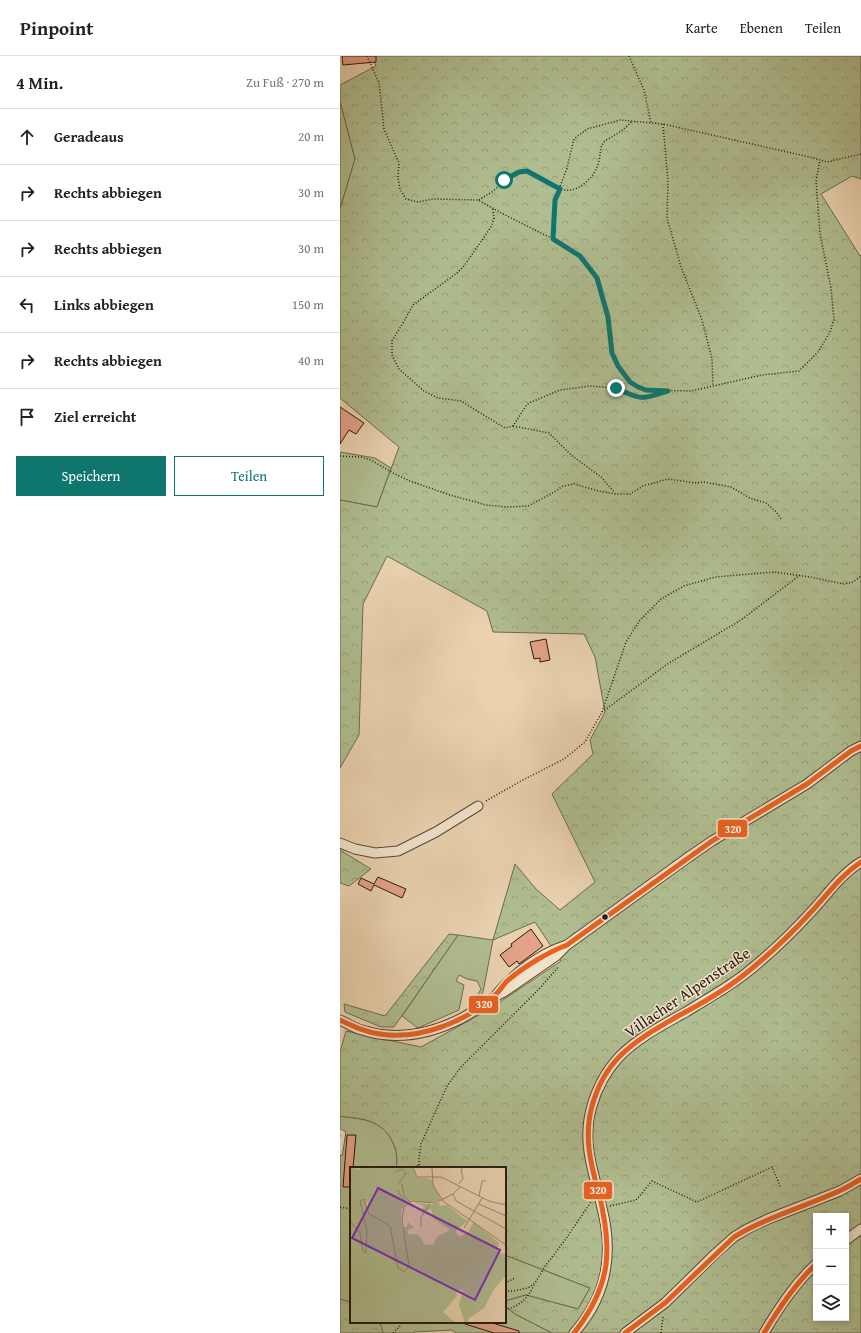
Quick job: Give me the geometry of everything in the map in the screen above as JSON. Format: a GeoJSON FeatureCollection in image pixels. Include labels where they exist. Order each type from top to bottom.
{"type":"FeatureCollection","features":[{"type":"Feature","properties":{"kind":"street"},"geometry":{"type":"LineString","coordinates":[[340,1020],[362,1030],[374,1033],[406,1036],[430,1031],[458,1020],[495,996],[504,992],[550,960],[567,945],[696,852],[807,784],[861,746]]}},
{"type":"Feature","properties":{"kind":"street"},"geometry":{"type":"LineString","coordinates":[[340,843],[355,849],[375,853],[398,851],[436,832],[478,806]]}},
{"type":"Feature","properties":{"kind":"street","name":"Villacher Alpenstraße"},"geometry":{"type":"LineString","coordinates":[[574,1333],[584,1321],[599,1295],[605,1274],[608,1253],[607,1233],[587,1142],[588,1125],[598,1088],[620,1056],[637,1042],[744,976],[791,933],[842,877],[861,862]]}},
{"type":"Feature","properties":{"kind":"street"},"geometry":{"type":"LineString","coordinates":[[625,1333],[665,1303],[734,1237],[768,1219],[840,1191],[861,1179]]}},
{"type":"Feature","properties":{"kind":"street"},"geometry":{"type":"LineString","coordinates":[[849,1238],[861,1229]]}},
{"type":"Feature","properties":{"kind":"street"},"geometry":{"type":"LineString","coordinates":[[764,1333],[774,1316],[793,1290],[813,1267]]}},
{"type":"Feature","properties":{"kind":"lane"},"geometry":{"type":"LineString","coordinates":[[340,1132],[343,1133],[340,1153]]}},
{"type":"Feature","properties":{"kind":"path"},"geometry":{"type":"LineString","coordinates":[[367,56],[379,82],[384,129],[399,163],[398,177],[400,189],[406,199],[418,202],[433,199],[478,200],[553,239],[580,256],[597,278],[608,317],[612,353],[618,366],[630,382],[646,390],[692,391],[762,375],[799,371],[818,352],[830,332],[834,320],[831,288],[820,234],[816,181],[820,160]]}},
{"type":"Feature","properties":{"kind":"path"},"geometry":{"type":"LineString","coordinates":[[629,56],[644,90],[651,123]]}},
{"type":"Feature","properties":{"kind":"path"},"geometry":{"type":"LineString","coordinates":[[553,239],[555,200],[567,168],[574,139],[587,129],[620,120],[632,121],[663,124],[827,162],[861,154]]}},
{"type":"Feature","properties":{"kind":"path"},"geometry":{"type":"LineString","coordinates":[[478,200],[492,192],[504,180],[519,172],[527,171],[560,189],[567,191],[576,189],[585,184],[594,175],[599,160],[600,149],[605,141],[623,130],[632,121]]}},
{"type":"Feature","properties":{"kind":"path"},"geometry":{"type":"LineString","coordinates":[[663,124],[668,182],[667,218],[681,267],[702,320],[712,359],[712,386]]}},
{"type":"Feature","properties":{"kind":"path"},"geometry":{"type":"LineString","coordinates":[[493,208],[494,218],[491,227],[464,266],[457,273],[413,305],[392,341],[392,354],[399,369],[424,391],[438,398],[461,401],[505,428],[514,426],[549,433],[571,455],[601,477],[615,494]]}},
{"type":"Feature","properties":{"kind":"path"},"geometry":{"type":"LineString","coordinates":[[514,426],[526,406],[560,390],[590,386],[616,388],[630,395],[642,398],[668,391]]}},
{"type":"Feature","properties":{"kind":"path"},"geometry":{"type":"LineString","coordinates":[[340,456],[361,457],[372,460],[410,481],[450,495],[486,505],[508,507],[528,506],[563,486],[574,484],[615,494],[630,494],[643,486],[668,479],[696,483],[703,482],[731,487],[750,498],[766,503],[782,520]]}},
{"type":"Feature","properties":{"kind":"path"},"geometry":{"type":"LineString","coordinates":[[478,806],[519,782],[564,760],[585,742],[602,712],[626,642],[640,620],[661,599],[684,586],[715,577],[774,572],[800,575],[844,584],[853,582],[861,576]]}},
{"type":"Feature","properties":{"kind":"path"},"geometry":{"type":"LineString","coordinates":[[602,712],[669,663],[741,620],[800,575]]}},
{"type":"Feature","properties":{"kind":"path"},"geometry":{"type":"LineString","coordinates":[[420,1167],[419,1153],[446,1086],[461,1068],[560,965]]}},
{"type":"Feature","properties":{"kind":"path"},"geometry":{"type":"LineString","coordinates":[[416,1167],[419,1164]]}},
{"type":"Feature","properties":{"kind":"path"},"geometry":{"type":"LineString","coordinates":[[602,1208],[636,1200],[652,1181],[697,1202],[772,1167],[781,1188]]}},
{"type":"Feature","properties":{"kind":"path"},"geometry":{"type":"LineString","coordinates":[[506,1310],[519,1305],[531,1292],[546,1265],[598,1194]]}},
{"type":"Feature","properties":{"kind":"path"},"geometry":{"type":"LineString","coordinates":[[340,1208],[350,1209]]}},
{"type":"Feature","properties":{"kind":"path"},"geometry":{"type":"LineString","coordinates":[[506,1282],[515,1278]]}},
{"type":"Feature","properties":{"kind":"path"},"geometry":{"type":"LineString","coordinates":[[506,1291],[528,1288],[535,1283]]}},
{"type":"Feature","properties":{"kind":"path"},"geometry":{"type":"LineString","coordinates":[[661,1333],[665,1303]]}},
{"type":"Feature","properties":{"kind":"path"},"geometry":{"type":"LineString","coordinates":[[393,1333],[401,1325]]}},
{"type":"Feature","properties":{"kind":"green space"},"geometry":{"type":"Polygon","coordinates":[[[372,56],[861,56],[861,179],[852,176],[821,194],[860,256],[861,255],[861,1333],[552,1333],[515,1314],[506,1307],[506,1301],[526,1295],[578,1309],[590,1288],[506,1255],[506,1167],[396,1167],[397,1161],[395,1148],[389,1136],[380,1126],[362,1119],[340,1116],[340,1052],[346,1031],[421,1047],[488,1010],[561,961],[535,922],[493,940],[515,864],[536,889],[560,910],[595,882],[552,794],[593,754],[590,740],[605,712],[595,657],[584,634],[493,632],[487,611],[387,556],[363,604],[359,735],[340,768],[340,500],[377,507],[399,447],[340,398],[340,209],[355,159],[340,101],[340,85],[376,66],[372,56]]]}},
{"type":"Feature","properties":{"kind":"green space"},"geometry":{"type":"Polygon","coordinates":[[[340,101],[355,159],[340,209],[340,101]]]}},
{"type":"Feature","properties":{"kind":"green space"},"geometry":{"type":"Polygon","coordinates":[[[340,452],[375,458],[391,468],[377,507],[340,500],[340,452]]]}},
{"type":"Feature","properties":{"kind":"green space"},"geometry":{"type":"Polygon","coordinates":[[[340,850],[371,869],[349,886],[340,883],[340,850]]]}},
{"type":"Feature","properties":{"kind":"green space"},"geometry":{"type":"Polygon","coordinates":[[[449,934],[458,935],[394,1027],[381,1027],[345,1012],[344,1004],[385,1016],[449,934]]]}},
{"type":"Feature","properties":{"kind":"green space"},"geometry":{"type":"Polygon","coordinates":[[[458,935],[493,940],[483,992],[479,999],[476,998],[481,989],[477,981],[467,979],[459,975],[456,981],[464,985],[459,1010],[418,1028],[402,1016],[458,935]]]}},
{"type":"Feature","properties":{"kind":"green space"},"geometry":{"type":"Polygon","coordinates":[[[340,1116],[366,1120],[380,1126],[389,1136],[395,1148],[397,1161],[396,1167],[350,1167],[350,1323],[506,1323],[506,1307],[515,1314],[552,1333],[456,1333],[452,1330],[413,1333],[340,1333],[340,1116]]]}},
{"type":"Feature","properties":{"kind":"green space"},"geometry":{"type":"Polygon","coordinates":[[[506,1255],[590,1288],[578,1309],[526,1295],[506,1301],[506,1255]]]}},
{"type":"Feature","properties":{"kind":"green space"},"geometry":{"type":"Polygon","coordinates":[[[340,1299],[350,1302],[350,1323],[378,1323],[381,1325],[383,1333],[340,1333],[340,1299]]]}},
{"type":"Feature","properties":{"kind":"building"},"geometry":{"type":"Polygon","coordinates":[[[342,56],[376,56],[376,62],[343,65],[342,56]]]}},
{"type":"Feature","properties":{"kind":"building"},"geometry":{"type":"Polygon","coordinates":[[[340,407],[364,423],[356,434],[349,430],[340,444],[340,407]]]}},
{"type":"Feature","properties":{"kind":"building"},"geometry":{"type":"Polygon","coordinates":[[[546,639],[550,660],[540,662],[540,658],[534,659],[530,642],[546,639]]]}},
{"type":"Feature","properties":{"kind":"building"},"geometry":{"type":"Polygon","coordinates":[[[378,877],[406,889],[402,898],[374,885],[371,891],[358,884],[361,878],[374,884],[378,877]]]}},
{"type":"Feature","properties":{"kind":"building"},"geometry":{"type":"Polygon","coordinates":[[[531,929],[543,946],[519,964],[517,961],[509,967],[500,955],[512,946],[511,944],[531,929]]]}},
{"type":"Feature","properties":{"kind":"building"},"geometry":{"type":"Polygon","coordinates":[[[347,1135],[356,1135],[353,1167],[350,1167],[350,1187],[343,1187],[347,1135]]]}},
{"type":"Feature","properties":{"kind":"building"},"geometry":{"type":"Polygon","coordinates":[[[492,1323],[519,1331],[519,1333],[494,1333],[465,1324],[492,1323]]]}},
{"type":"Feature","properties":{"kind":"transit line","name":"320"},"geometry":{"type":"LineString","coordinates":[[340,1020],[369,1032],[395,1035],[426,1031],[442,1027],[456,1021],[483,1005],[513,976],[544,956],[567,945],[712,841],[807,784],[851,751],[861,746]]}},
{"type":"Feature","properties":{"kind":"transit line","name":"320"},"geometry":{"type":"LineString","coordinates":[[574,1333],[596,1299],[606,1265],[606,1230],[603,1211],[590,1159],[588,1127],[592,1106],[597,1092],[607,1073],[615,1061],[641,1039],[704,1002],[754,967],[796,928],[841,879],[861,862]]}},
{"type":"Feature","properties":{"kind":"transit line","name":"320"},"geometry":{"type":"LineString","coordinates":[[625,1333],[665,1303],[734,1237],[772,1218],[842,1190],[861,1179]]}},
{"type":"Feature","properties":{"kind":"transit line","name":"320"},"geometry":{"type":"LineString","coordinates":[[764,1333],[788,1297],[813,1267]]}},
{"type":"Feature","properties":{"kind":"route"},"geometry":{"type":"LineString","coordinates":[[504,180],[519,172],[527,171],[560,189],[555,200],[553,239],[580,256],[597,278],[608,317],[612,353],[618,366],[630,382],[638,387],[646,390],[668,391],[642,398],[630,395],[616,388]]}}]}
